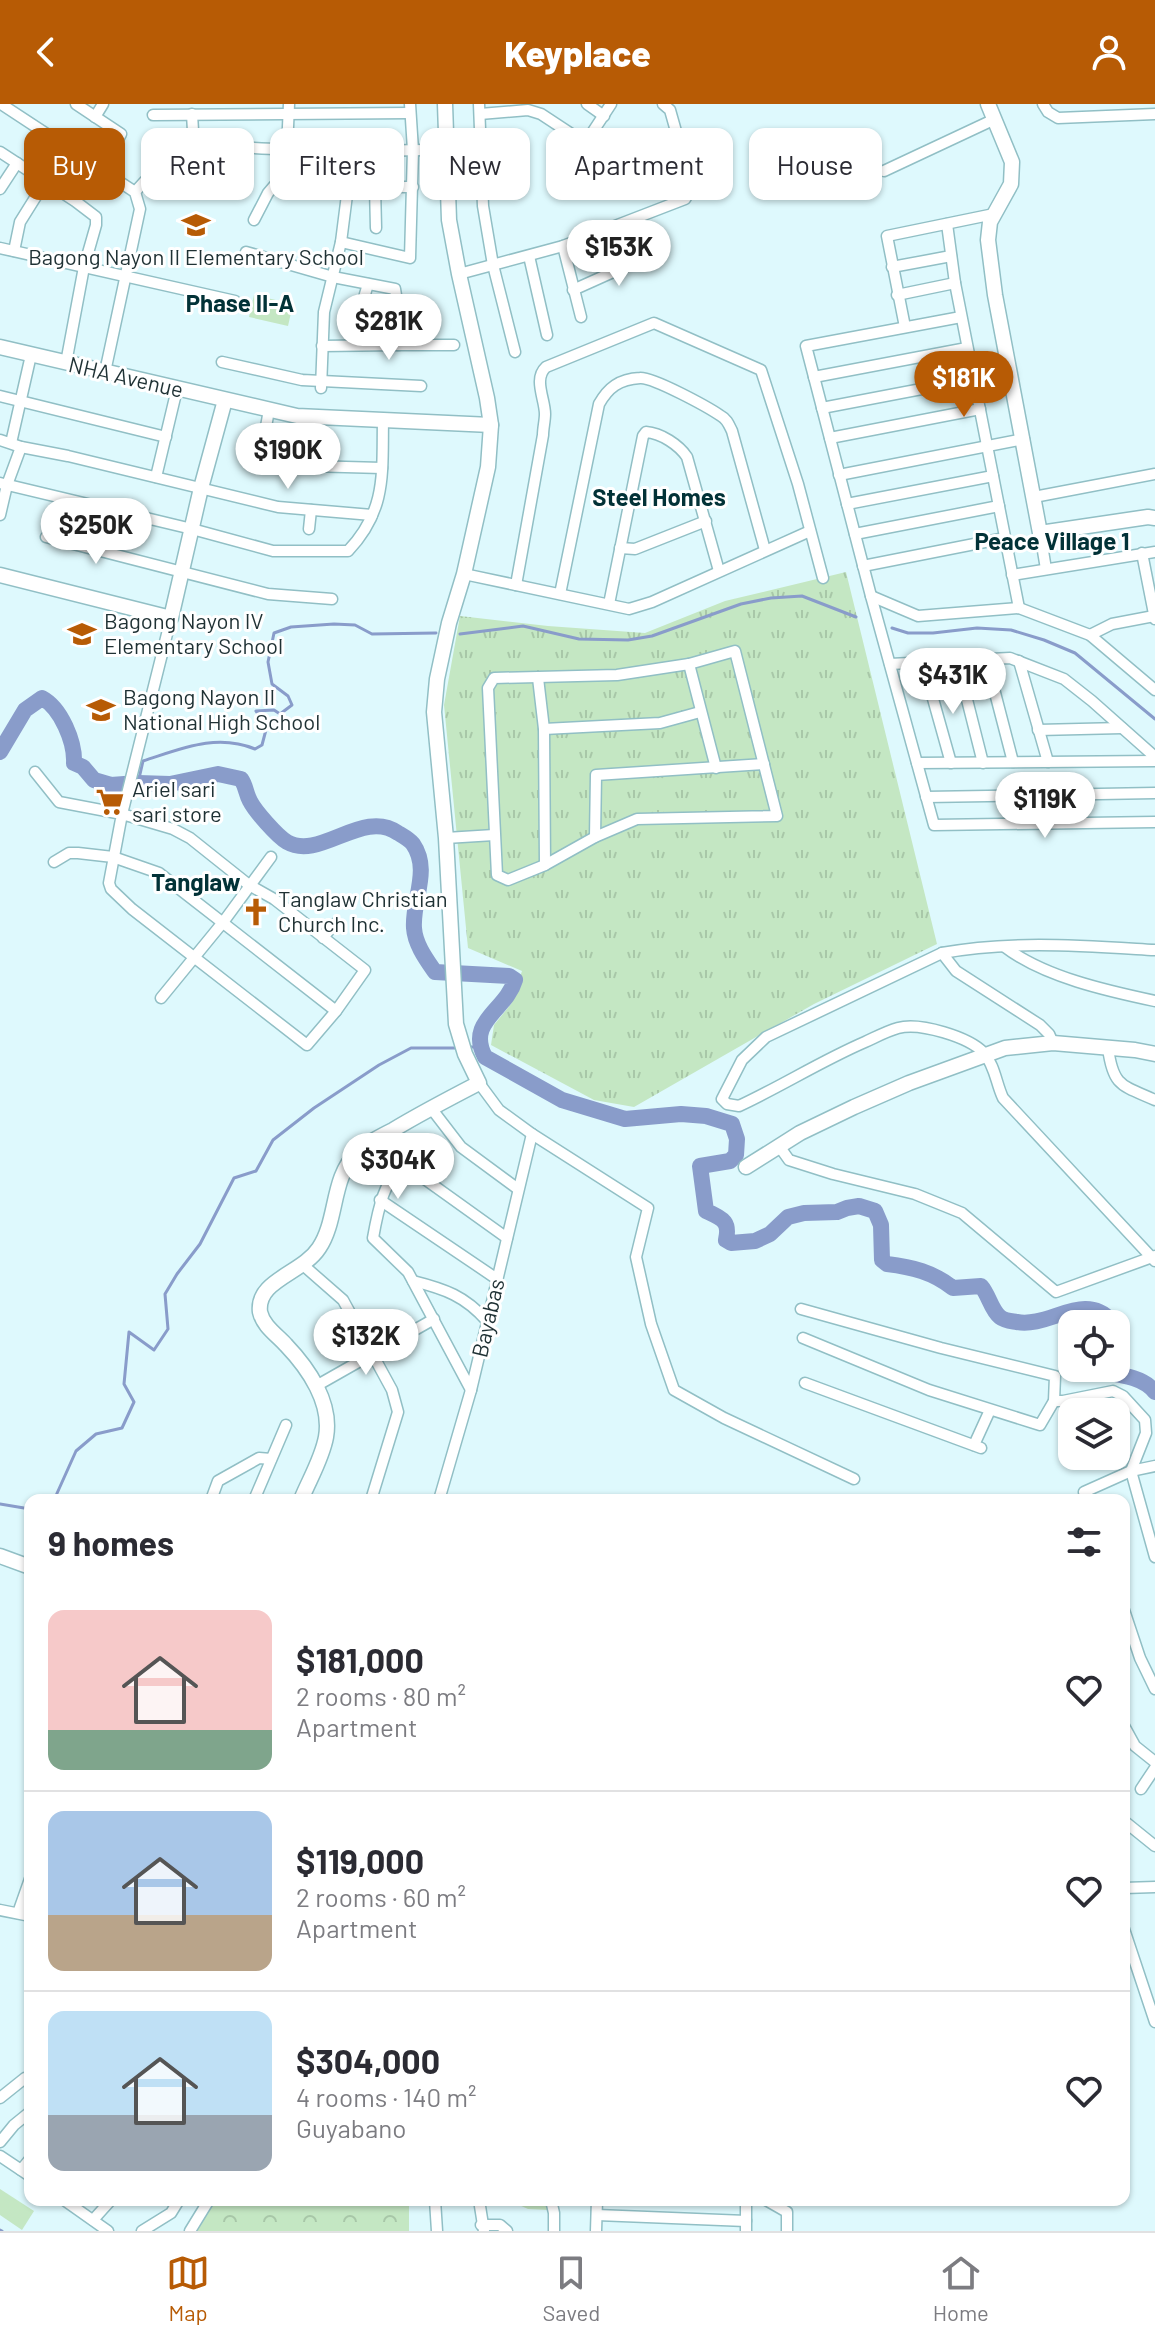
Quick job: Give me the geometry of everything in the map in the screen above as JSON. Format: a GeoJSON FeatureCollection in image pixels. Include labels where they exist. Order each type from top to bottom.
{"type":"FeatureCollection","features":[{"type":"Feature","properties":{"kind":"street"},"geometry":{"type":"LineString","coordinates":[[76,104],[112,128]]}},
{"type":"Feature","properties":{"kind":"street"},"geometry":{"type":"LineString","coordinates":[[95,117],[103,104]]}},
{"type":"Feature","properties":{"kind":"street"},"geometry":{"type":"LineString","coordinates":[[445,104],[449,220],[491,425],[488,467],[464,574],[449,623],[437,679],[434,712],[446,838],[456,1024],[479,1083],[499,1110],[648,1208],[636,1257],[651,1324],[674,1390],[724,1418],[854,1479]]}},
{"type":"Feature","properties":{"kind":"street"},"geometry":{"type":"LineString","coordinates":[[587,104],[604,116]]}},
{"type":"Feature","properties":{"kind":"street"},"geometry":{"type":"LineString","coordinates":[[596,128],[611,104]]}},
{"type":"Feature","properties":{"kind":"street"},"geometry":{"type":"LineString","coordinates":[[459,274],[563,246],[685,199],[690,191],[690,181],[670,110],[663,104]]}},
{"type":"Feature","properties":{"kind":"street"},"geometry":{"type":"LineString","coordinates":[[988,104],[1012,162],[1011,184],[994,214],[988,240],[995,295],[1046,569]]}},
{"type":"Feature","properties":{"kind":"street"},"geometry":{"type":"LineString","coordinates":[[1043,104],[1048,112],[1058,118],[1155,114]]}},
{"type":"Feature","properties":{"kind":"street"},"geometry":{"type":"LineString","coordinates":[[7,106],[39,128]]}},
{"type":"Feature","properties":{"kind":"street"},"geometry":{"type":"LineString","coordinates":[[153,115],[410,108],[413,150],[410,258],[341,242]]}},
{"type":"Feature","properties":{"kind":"street"},"geometry":{"type":"LineString","coordinates":[[515,352],[493,265],[483,206],[479,109],[528,110],[541,114],[562,128]]}},
{"type":"Feature","properties":{"kind":"street"},"geometry":{"type":"LineString","coordinates":[[192,114],[193,128]]}},
{"type":"Feature","properties":{"kind":"street"},"geometry":{"type":"LineString","coordinates":[[884,171],[995,119]]}},
{"type":"Feature","properties":{"kind":"street"},"geometry":{"type":"LineString","coordinates":[[404,150],[420,150]]}},
{"type":"Feature","properties":{"kind":"street"},"geometry":{"type":"LineString","coordinates":[[0,152],[24,168]]}},
{"type":"Feature","properties":{"kind":"street"},"geometry":{"type":"LineString","coordinates":[[0,189],[17,163]]}},
{"type":"Feature","properties":{"kind":"street"},"geometry":{"type":"LineString","coordinates":[[105,372],[140,209],[135,192],[125,186]]}},
{"type":"Feature","properties":{"kind":"street"},"geometry":{"type":"LineString","coordinates":[[135,192],[141,186]]}},
{"type":"Feature","properties":{"kind":"street"},"geometry":{"type":"LineString","coordinates":[[404,187],[413,187]]}},
{"type":"Feature","properties":{"kind":"street"},"geometry":{"type":"LineString","coordinates":[[254,220],[270,191]]}},
{"type":"Feature","properties":{"kind":"street"},"geometry":{"type":"LineString","coordinates":[[14,251],[20,222],[34,200]]}},
{"type":"Feature","properties":{"kind":"street"},"geometry":{"type":"LineString","coordinates":[[66,363],[84,267],[96,225],[96,217],[73,200]]}},
{"type":"Feature","properties":{"kind":"street"},"geometry":{"type":"LineString","coordinates":[[321,385],[324,312],[341,242],[346,200]]}},
{"type":"Feature","properties":{"kind":"street"},"geometry":{"type":"LineString","coordinates":[[375,200],[376,228]]}},
{"type":"Feature","properties":{"kind":"street"},"geometry":{"type":"LineString","coordinates":[[905,327],[887,236],[994,214]]}},
{"type":"Feature","properties":{"kind":"street"},"geometry":{"type":"LineString","coordinates":[[947,224],[961,317],[1019,608]]}},
{"type":"Feature","properties":{"kind":"street"},"geometry":{"type":"LineString","coordinates":[[563,246],[581,317]]}},
{"type":"Feature","properties":{"kind":"street"},"geometry":{"type":"LineString","coordinates":[[0,248],[235,301]]}},
{"type":"Feature","properties":{"kind":"street"},"geometry":{"type":"LineString","coordinates":[[246,252],[333,277],[395,289],[399,314],[398,345]]}},
{"type":"Feature","properties":{"kind":"street"},"geometry":{"type":"LineString","coordinates":[[573,290],[651,255]]}},
{"type":"Feature","properties":{"kind":"street"},"geometry":{"type":"LineString","coordinates":[[529,256],[547,335]]}},
{"type":"Feature","properties":{"kind":"street"},"geometry":{"type":"LineString","coordinates":[[892,267],[951,256]]}},
{"type":"Feature","properties":{"kind":"street"},"geometry":{"type":"LineString","coordinates":[[897,295],[955,283]]}},
{"type":"Feature","properties":{"kind":"street"},"geometry":{"type":"LineString","coordinates":[[356,325],[368,284]]}},
{"type":"Feature","properties":{"kind":"street"},"geometry":{"type":"LineString","coordinates":[[961,317],[806,346],[934,825],[1155,822]]}},
{"type":"Feature","properties":{"kind":"street"},"geometry":{"type":"LineString","coordinates":[[516,585],[543,435],[545,414],[541,372],[546,367],[652,323],[761,370],[798,484],[823,578]]}},
{"type":"Feature","properties":{"kind":"street"},"geometry":{"type":"LineString","coordinates":[[322,346],[454,345]]}},
{"type":"Feature","properties":{"kind":"street","name":"NHA Avenue"},"geometry":{"type":"LineString","coordinates":[[0,347],[297,416],[491,425]]}},
{"type":"Feature","properties":{"kind":"street"},"geometry":{"type":"LineString","coordinates":[[814,377],[967,348]]}},
{"type":"Feature","properties":{"kind":"street"},"geometry":{"type":"LineString","coordinates":[[0,515],[19,401],[31,355]]}},
{"type":"Feature","properties":{"kind":"street"},"geometry":{"type":"LineString","coordinates":[[222,362],[321,385],[421,386]]}},
{"type":"Feature","properties":{"kind":"street"},"geometry":{"type":"LineString","coordinates":[[560,594],[599,404],[608,389],[642,377],[725,417],[732,431],[765,550]]}},
{"type":"Feature","properties":{"kind":"street"},"geometry":{"type":"LineString","coordinates":[[822,408],[974,379]]}},
{"type":"Feature","properties":{"kind":"street"},"geometry":{"type":"LineString","coordinates":[[156,477],[177,389]]}},
{"type":"Feature","properties":{"kind":"street"},"geometry":{"type":"LineString","coordinates":[[0,396],[166,437]]}},
{"type":"Feature","properties":{"kind":"street"},"geometry":{"type":"LineString","coordinates":[[35,772],[59,802],[122,814],[173,829],[190,838],[365,970],[307,1045],[132,909],[111,889],[109,877],[122,814],[201,488],[225,400]]}},
{"type":"Feature","properties":{"kind":"street"},"geometry":{"type":"LineString","coordinates":[[830,438],[980,409]]}},
{"type":"Feature","properties":{"kind":"street"},"geometry":{"type":"LineString","coordinates":[[260,460],[269,410]]}},
{"type":"Feature","properties":{"kind":"street"},"geometry":{"type":"LineString","coordinates":[[4,484],[273,551],[348,551],[372,515],[381,495],[383,421]]}},
{"type":"Feature","properties":{"kind":"street"},"geometry":{"type":"LineString","coordinates":[[609,604],[646,432],[652,431],[684,452],[719,571]]}},
{"type":"Feature","properties":{"kind":"street"},"geometry":{"type":"LineString","coordinates":[[839,475],[1024,439]]}},
{"type":"Feature","properties":{"kind":"street"},"geometry":{"type":"LineString","coordinates":[[11,443],[278,507],[372,515]]}},
{"type":"Feature","properties":{"kind":"street"},"geometry":{"type":"LineString","coordinates":[[272,465],[382,468]]}},
{"type":"Feature","properties":{"kind":"street"},"geometry":{"type":"LineString","coordinates":[[1034,497],[1155,474]]}},
{"type":"Feature","properties":{"kind":"street"},"geometry":{"type":"LineString","coordinates":[[847,504],[993,476]]}},
{"type":"Feature","properties":{"kind":"street"},"geometry":{"type":"LineString","coordinates":[[855,534],[999,506]]}},
{"type":"Feature","properties":{"kind":"street"},"geometry":{"type":"LineString","coordinates":[[309,529],[311,510]]}},
{"type":"Feature","properties":{"kind":"street"},"geometry":{"type":"LineString","coordinates":[[1040,533],[1155,518]]}},
{"type":"Feature","properties":{"kind":"street"},"geometry":{"type":"LineString","coordinates":[[620,548],[635,549],[706,521]]}},
{"type":"Feature","properties":{"kind":"street"},"geometry":{"type":"LineString","coordinates":[[464,574],[629,609],[810,531]]}},
{"type":"Feature","properties":{"kind":"street"},"geometry":{"type":"LineString","coordinates":[[46,537],[268,594],[332,599]]}},
{"type":"Feature","properties":{"kind":"street"},"geometry":{"type":"LineString","coordinates":[[863,566],[1005,538]]}},
{"type":"Feature","properties":{"kind":"street"},"geometry":{"type":"LineString","coordinates":[[1012,575],[1155,552]]}},
{"type":"Feature","properties":{"kind":"street"},"geometry":{"type":"LineString","coordinates":[[1090,635],[1112,624],[1155,617],[1142,553]]}},
{"type":"Feature","properties":{"kind":"street"},"geometry":{"type":"LineString","coordinates":[[0,575],[171,618]]}},
{"type":"Feature","properties":{"kind":"street"},"geometry":{"type":"LineString","coordinates":[[871,596],[918,616],[1019,608],[1090,635],[1155,690]]}},
{"type":"Feature","properties":{"kind":"street"},"geometry":{"type":"LineString","coordinates":[[735,651],[777,816],[637,819],[508,880],[497,875],[488,688],[494,678],[538,678],[617,675],[689,664],[735,651]]}},
{"type":"Feature","properties":{"kind":"street"},"geometry":{"type":"LineString","coordinates":[[890,664],[986,658],[1019,661],[1064,679],[1155,759]]}},
{"type":"Feature","properties":{"kind":"street"},"geometry":{"type":"LineString","coordinates":[[986,658],[1013,762]]}},
{"type":"Feature","properties":{"kind":"street"},"geometry":{"type":"LineString","coordinates":[[957,660],[983,763]]}},
{"type":"Feature","properties":{"kind":"street"},"geometry":{"type":"LineString","coordinates":[[1019,661],[1048,762]]}},
{"type":"Feature","properties":{"kind":"street"},"geometry":{"type":"LineString","coordinates":[[923,663],[951,763]]}},
{"type":"Feature","properties":{"kind":"street"},"geometry":{"type":"LineString","coordinates":[[689,664],[716,768]]}},
{"type":"Feature","properties":{"kind":"street"},"geometry":{"type":"LineString","coordinates":[[538,678],[544,729],[545,865]]}},
{"type":"Feature","properties":{"kind":"street"},"geometry":{"type":"LineString","coordinates":[[544,729],[660,723],[700,712]]}},
{"type":"Feature","properties":{"kind":"street"},"geometry":{"type":"LineString","coordinates":[[1038,730],[1122,728]]}},
{"type":"Feature","properties":{"kind":"street"},"geometry":{"type":"LineString","coordinates":[[917,763],[1155,759]]}},
{"type":"Feature","properties":{"kind":"street"},"geometry":{"type":"LineString","coordinates":[[595,837],[596,775],[764,764]]}},
{"type":"Feature","properties":{"kind":"street"},"geometry":{"type":"LineString","coordinates":[[926,797],[1155,793]]}},
{"type":"Feature","properties":{"kind":"street"},"geometry":{"type":"LineString","coordinates":[[446,838],[494,835]]}},
{"type":"Feature","properties":{"kind":"street"},"geometry":{"type":"LineString","coordinates":[[54,862],[69,853],[113,857],[159,873],[336,1011]]}},
{"type":"Feature","properties":{"kind":"street"},"geometry":{"type":"LineString","coordinates":[[161,998],[271,857]]}},
{"type":"Feature","properties":{"kind":"street"},"geometry":{"type":"LineString","coordinates":[[323,938],[334,924]]}},
{"type":"Feature","properties":{"kind":"street"},"geometry":{"type":"LineString","coordinates":[[779,1146],[789,1160],[915,1194],[962,1213],[1056,1292],[1154,1258],[1003,1098],[985,1055],[959,1037],[917,1027],[901,1027],[838,1054],[739,1106],[727,1104],[722,1099],[742,1060],[766,1037],[942,953],[1053,945],[1155,950]]}},
{"type":"Feature","properties":{"kind":"street"},"geometry":{"type":"LineString","coordinates":[[1005,947],[1023,960],[1092,986],[1155,1001]]}},
{"type":"Feature","properties":{"kind":"street"},"geometry":{"type":"LineString","coordinates":[[942,953],[956,971],[1040,1025],[1053,1043]]}},
{"type":"Feature","properties":{"kind":"street"},"geometry":{"type":"LineString","coordinates":[[746,1167],[800,1133],[909,1083],[1005,1048],[1053,1043],[1155,1054]]}},
{"type":"Feature","properties":{"kind":"street"},"geometry":{"type":"LineString","coordinates":[[1108,1048],[1116,1080],[1155,1100]]}},
{"type":"Feature","properties":{"kind":"street"},"geometry":{"type":"LineString","coordinates":[[303,1494],[326,1439],[326,1412],[316,1386],[289,1348],[264,1322],[260,1308],[262,1294],[303,1265],[318,1250],[340,1181],[350,1161],[362,1148],[479,1083]]}},
{"type":"Feature","properties":{"kind":"street"},"geometry":{"type":"LineString","coordinates":[[431,1108],[461,1147],[518,1189]]}},
{"type":"Feature","properties":{"kind":"street"},"geometry":{"type":"LineString","coordinates":[[388,1132],[426,1180],[507,1238]]}},
{"type":"Feature","properties":{"kind":"street","name":"Bayabas"},"geometry":{"type":"LineString","coordinates":[[441,1494],[471,1390],[532,1134]]}},
{"type":"Feature","properties":{"kind":"street"},"geometry":{"type":"LineString","coordinates":[[405,1157],[391,1176],[380,1200],[373,1238],[408,1272],[471,1390]]}},
{"type":"Feature","properties":{"kind":"street"},"geometry":{"type":"LineString","coordinates":[[380,1200],[497,1279]]}},
{"type":"Feature","properties":{"kind":"street"},"geometry":{"type":"LineString","coordinates":[[303,1265],[343,1300],[392,1390],[398,1412],[373,1494]]}},
{"type":"Feature","properties":{"kind":"street"},"geometry":{"type":"LineString","coordinates":[[413,1281],[447,1290],[474,1306],[487,1321]]}},
{"type":"Feature","properties":{"kind":"street"},"geometry":{"type":"LineString","coordinates":[[801,1309],[1055,1376],[1054,1401],[1040,1425],[929,1390],[803,1338]]}},
{"type":"Feature","properties":{"kind":"street"},"geometry":{"type":"LineString","coordinates":[[316,1386],[434,1319]]}},
{"type":"Feature","properties":{"kind":"street"},"geometry":{"type":"LineString","coordinates":[[805,1383],[978,1446],[990,1410]]}},
{"type":"Feature","properties":{"kind":"street"},"geometry":{"type":"LineString","coordinates":[[1054,1401],[1113,1391],[1123,1396],[1145,1420],[1146,1433],[1131,1471],[1155,1557]]}},
{"type":"Feature","properties":{"kind":"street"},"geometry":{"type":"LineString","coordinates":[[256,1494],[286,1425]]}},
{"type":"Feature","properties":{"kind":"street"},"geometry":{"type":"LineString","coordinates":[[213,1494],[218,1481],[259,1458],[271,1459]]}},
{"type":"Feature","properties":{"kind":"street"},"geometry":{"type":"LineString","coordinates":[[1085,1494],[1131,1471],[1155,1466]]}},
{"type":"Feature","properties":{"kind":"street"},"geometry":{"type":"LineString","coordinates":[[0,1556],[24,1565]]}},
{"type":"Feature","properties":{"kind":"street"},"geometry":{"type":"LineString","coordinates":[[1130,1628],[1155,1689]]}},
{"type":"Feature","properties":{"kind":"street"},"geometry":{"type":"LineString","coordinates":[[1130,1737],[1135,1746],[1155,1762]]}},
{"type":"Feature","properties":{"kind":"street"},"geometry":{"type":"LineString","coordinates":[[1130,1750],[1135,1746]]}},
{"type":"Feature","properties":{"kind":"street"},"geometry":{"type":"LineString","coordinates":[[1141,1789],[1155,1768]]}},
{"type":"Feature","properties":{"kind":"street"},"geometry":{"type":"LineString","coordinates":[[1130,1826],[1155,1846]]}},
{"type":"Feature","properties":{"kind":"street"},"geometry":{"type":"LineString","coordinates":[[1130,1888],[1155,1887]]}},
{"type":"Feature","properties":{"kind":"street"},"geometry":{"type":"LineString","coordinates":[[18,1913],[24,1896]]}},
{"type":"Feature","properties":{"kind":"street"},"geometry":{"type":"LineString","coordinates":[[0,1910],[24,1914]]}},
{"type":"Feature","properties":{"kind":"street"},"geometry":{"type":"LineString","coordinates":[[1130,1947],[1155,2022]]}},
{"type":"Feature","properties":{"kind":"street"},"geometry":{"type":"LineString","coordinates":[[2,2093],[24,2079]]}},
{"type":"Feature","properties":{"kind":"street"},"geometry":{"type":"LineString","coordinates":[[0,2142],[24,2117]]}},
{"type":"Feature","properties":{"kind":"street"},"geometry":{"type":"LineString","coordinates":[[0,2156],[24,2172]]}},
{"type":"Feature","properties":{"kind":"street"},"geometry":{"type":"LineString","coordinates":[[73,2206],[108,2231]]}},
{"type":"Feature","properties":{"kind":"street"},"geometry":{"type":"LineString","coordinates":[[93,2220],[106,2206]]}},
{"type":"Feature","properties":{"kind":"street"},"geometry":{"type":"LineString","coordinates":[[142,2231],[171,2213],[175,2206]]}},
{"type":"Feature","properties":{"kind":"street"},"geometry":{"type":"LineString","coordinates":[[195,2230],[206,2206]]}},
{"type":"Feature","properties":{"kind":"street"},"geometry":{"type":"LineString","coordinates":[[435,2206],[437,2231]]}},
{"type":"Feature","properties":{"kind":"street"},"geometry":{"type":"LineString","coordinates":[[480,2206],[482,2228],[500,2225],[507,2231]]}},
{"type":"Feature","properties":{"kind":"street"},"geometry":{"type":"LineString","coordinates":[[552,2206],[554,2231]]}},
{"type":"Feature","properties":{"kind":"street"},"geometry":{"type":"LineString","coordinates":[[596,2231],[597,2206]]}},
{"type":"Feature","properties":{"kind":"street"},"geometry":{"type":"LineString","coordinates":[[776,2206],[787,2212],[787,2231]]}},
{"type":"Feature","properties":{"kind":"street"},"geometry":{"type":"LineString","coordinates":[[597,2215],[746,2226]]}},
{"type":"Feature","properties":{"kind":"green space"},"geometry":{"type":"Polygon","coordinates":[[[254,295],[293,304],[288,326],[249,317],[254,295]]]}},
{"type":"Feature","properties":{"kind":"green space"},"geometry":{"type":"Polygon","coordinates":[[[846,572],[937,944],[814,1004],[634,1107],[594,1100],[491,1045],[494,1025],[511,1004],[522,971],[468,948],[444,705],[460,616],[645,633],[725,601],[846,572]]]}},
{"type":"Feature","properties":{"kind":"green space"},"geometry":{"type":"Polygon","coordinates":[[[0,2189],[34,2211],[22,2230],[0,2215],[0,2189]]]}},
{"type":"Feature","properties":{"kind":"green space"},"geometry":{"type":"Polygon","coordinates":[[[211,2206],[409,2206],[409,2231],[197,2231],[211,2206]]]}},
{"type":"Feature","properties":{"kind":"green space"},"geometry":{"type":"Polygon","coordinates":[[[521,2206],[548,2206],[549,2210],[521,2206]]]}},
{"type":"Feature","properties":{"kind":"waterway"},"geometry":{"type":"LineString","coordinates":[[460,634],[523,626],[579,639],[628,640],[652,636],[741,604],[802,596],[856,617]]}},
{"type":"Feature","properties":{"kind":"waterway"},"geometry":{"type":"LineString","coordinates":[[138,783],[143,761],[171,752],[199,744],[226,742],[255,749],[262,745],[267,726],[256,711],[274,710],[280,714],[292,705],[288,696],[272,684],[268,662],[274,633],[291,627],[334,624],[355,625],[372,634],[436,633]]}},
{"type":"Feature","properties":{"kind":"waterway"},"geometry":{"type":"LineString","coordinates":[[892,628],[908,633],[977,628],[1011,630],[1044,640],[1075,653],[1155,719]]}},
{"type":"Feature","properties":{"kind":"waterway"},"geometry":{"type":"LineString","coordinates":[[0,752],[25,710],[42,698],[55,709],[66,726],[74,763],[83,767],[94,780],[111,785],[170,784],[218,774],[241,779],[256,811],[287,842],[300,846],[371,827],[385,827],[398,833],[411,842],[418,854],[421,875],[414,917],[415,934],[435,972],[509,976],[515,980],[480,1034],[485,1057],[562,1100],[625,1119],[681,1114],[706,1116],[732,1124],[737,1139],[736,1155],[730,1161],[700,1166],[706,1211],[724,1221],[726,1240],[731,1243],[755,1241],[770,1234],[788,1217],[837,1212],[859,1206],[875,1211],[881,1225],[882,1260],[887,1264],[922,1271],[953,1288],[981,1286],[994,1310],[1004,1319],[1029,1322],[1058,1315]]}},
{"type":"Feature","properties":{"kind":"waterway"},"geometry":{"type":"LineString","coordinates":[[468,1047],[480,1047]]}},
{"type":"Feature","properties":{"kind":"waterway"},"geometry":{"type":"LineString","coordinates":[[57,1494],[76,1451],[96,1434],[122,1428],[134,1402],[124,1384],[129,1332],[154,1350],[168,1329],[165,1294],[200,1244],[234,1178],[256,1171],[273,1140],[314,1108],[379,1065],[411,1048],[457,1048]]}},
{"type":"Feature","properties":{"kind":"waterway"},"geometry":{"type":"LineString","coordinates":[[1078,1310],[1093,1310]]}},
{"type":"Feature","properties":{"kind":"waterway"},"geometry":{"type":"LineString","coordinates":[[1130,1377],[1155,1392]]}},
{"type":"Feature","properties":{"kind":"waterway"},"geometry":{"type":"LineString","coordinates":[[0,1504],[24,1508]]}},
{"type":"Feature","properties":{"kind":"place","name":"Bagong Nayon II Elementary School"},"geometry":{"type":"Point","coordinates":[196,225]}},
{"type":"Feature","properties":{"kind":"place","name":"Bagong Nayon IV Elementary School"},"geometry":{"type":"Point","coordinates":[82,634]}},
{"type":"Feature","properties":{"kind":"place","name":"Bagong Nayon II National High School"},"geometry":{"type":"Point","coordinates":[101,710]}},
{"type":"Feature","properties":{"kind":"place","name":"Ariel sari sari store"},"geometry":{"type":"Point","coordinates":[110,802]}},
{"type":"Feature","properties":{"kind":"place","name":"Tanglaw Christian Church Inc."},"geometry":{"type":"Point","coordinates":[256,912]}},
{"type":"Feature","properties":{"kind":"district","name":"Phase II-A"},"geometry":{"type":"Point","coordinates":[240,304]}},
{"type":"Feature","properties":{"kind":"district","name":"Steel Homes"},"geometry":{"type":"Point","coordinates":[659,498]}},
{"type":"Feature","properties":{"kind":"district","name":"Peace Village 1"},"geometry":{"type":"Point","coordinates":[1052,542]}},
{"type":"Feature","properties":{"kind":"district","name":"Tanglaw"},"geometry":{"type":"Point","coordinates":[196,883]}}]}
